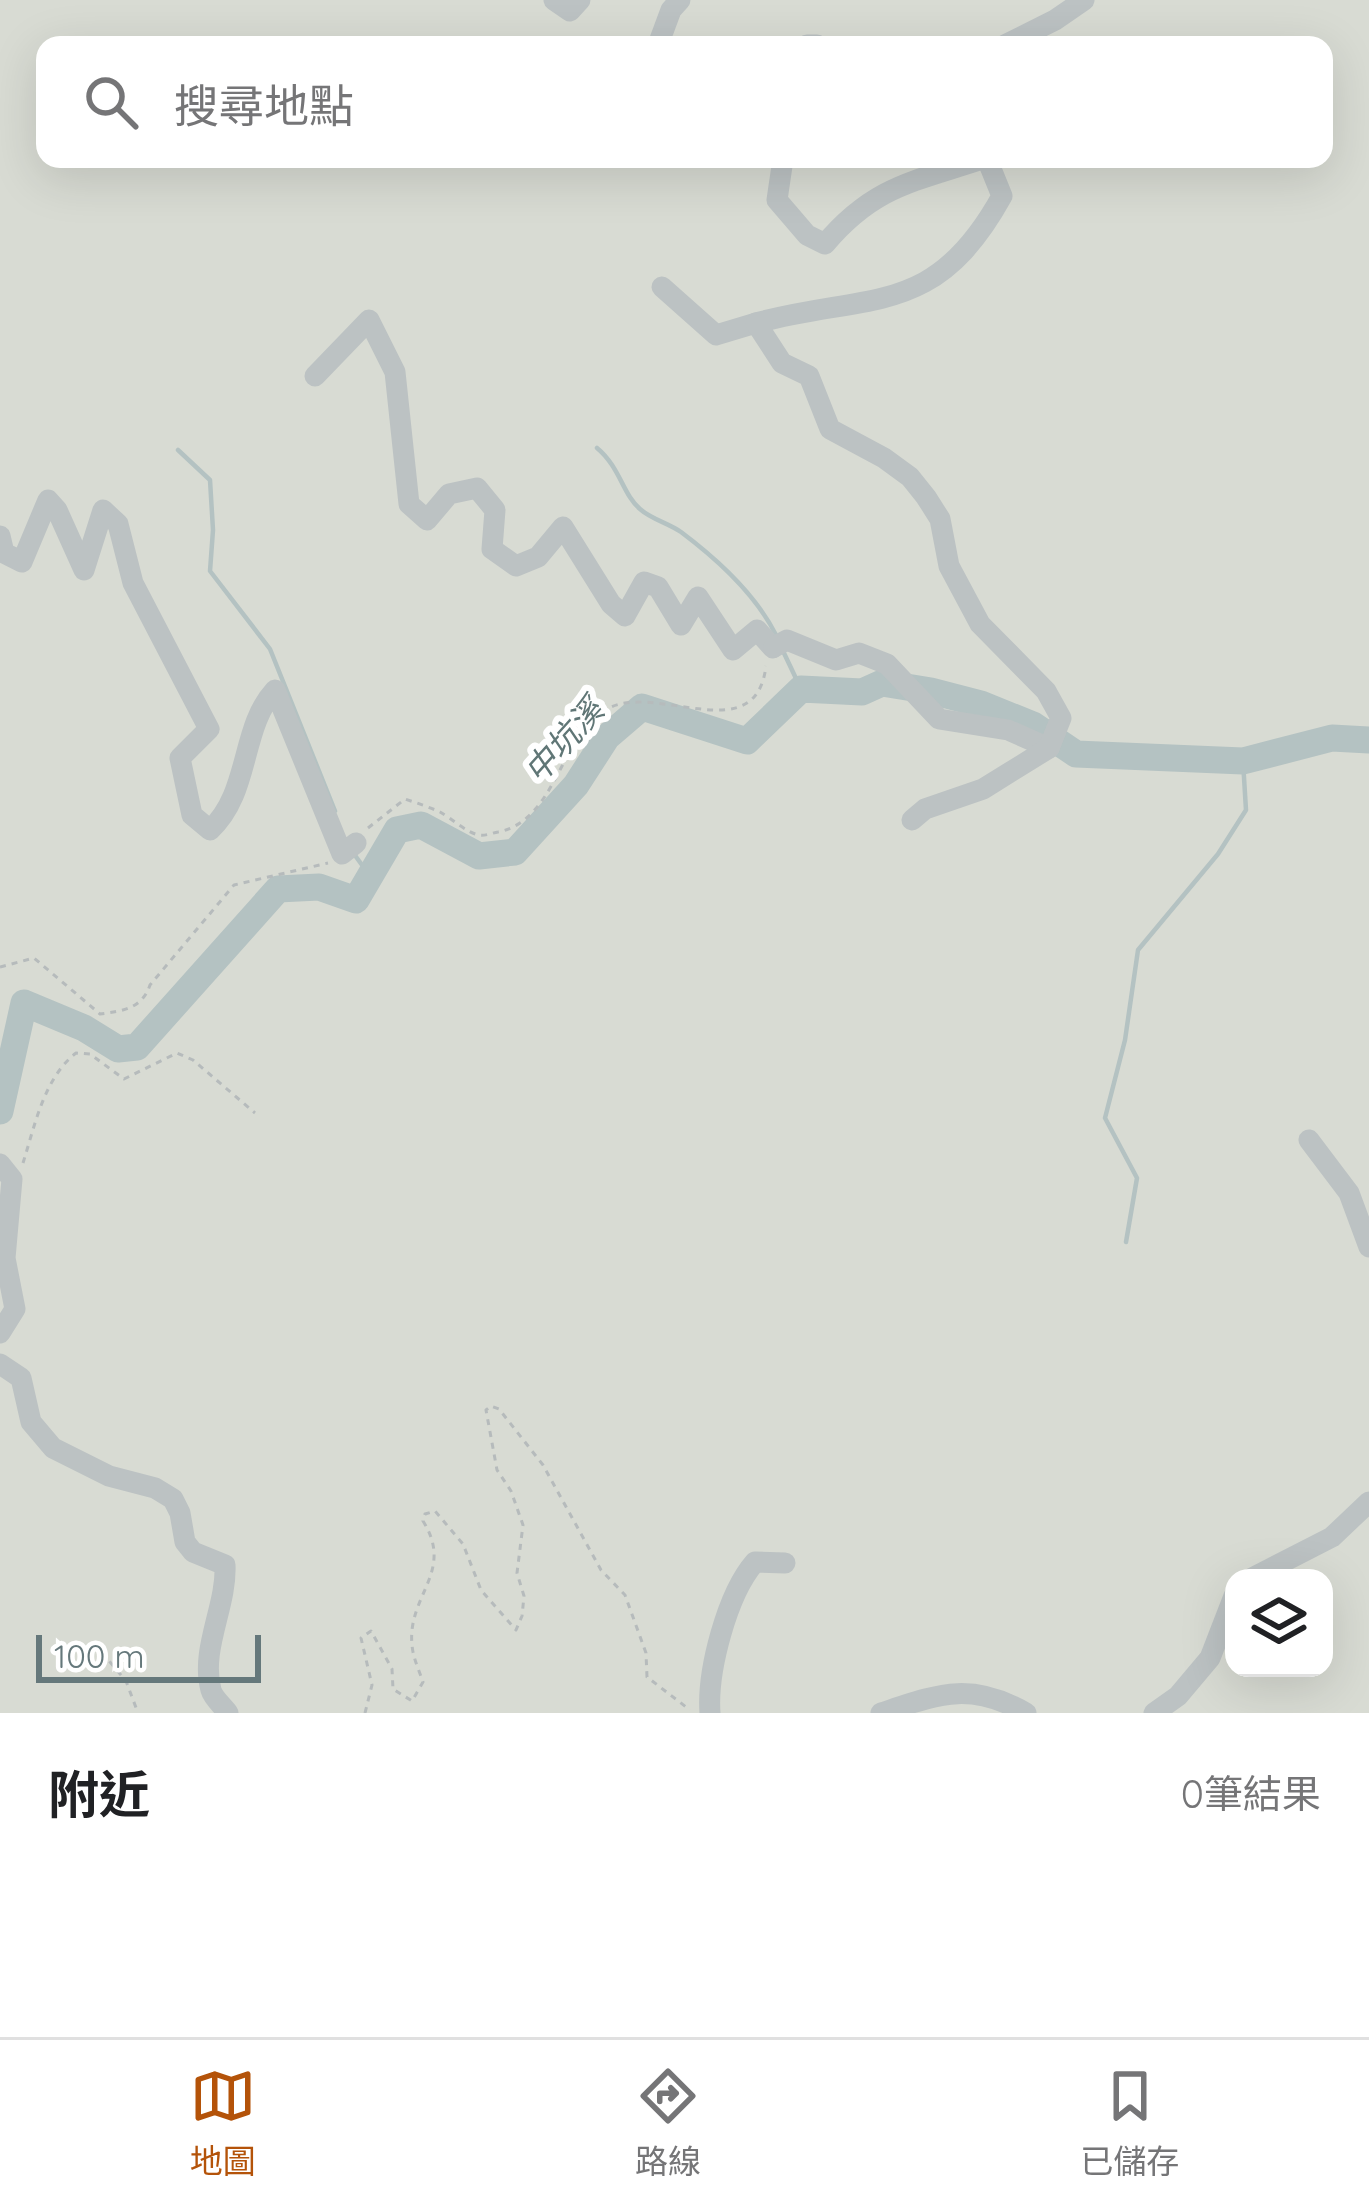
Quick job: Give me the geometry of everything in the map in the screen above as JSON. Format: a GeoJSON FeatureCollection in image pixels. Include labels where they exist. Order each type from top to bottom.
{"type":"FeatureCollection","features":[{"type":"Feature","properties":{"kind":"street"},"geometry":{"type":"LineString","coordinates":[[554,0],[570,11],[580,0]]}},
{"type":"Feature","properties":{"kind":"street"},"geometry":{"type":"LineString","coordinates":[[661,36],[680,0]]}},
{"type":"Feature","properties":{"kind":"street"},"geometry":{"type":"LineString","coordinates":[[1023,36],[1084,0]]}},
{"type":"Feature","properties":{"kind":"street"},"geometry":{"type":"LineString","coordinates":[[782,168],[777,200],[807,235],[825,244],[850,214],[892,187],[954,168]]}},
{"type":"Feature","properties":{"kind":"street"},"geometry":{"type":"LineString","coordinates":[[662,287],[716,335],[800,311],[893,298],[960,257],[980,235],[1002,196],[988,168]]}},
{"type":"Feature","properties":{"kind":"street"},"geometry":{"type":"LineString","coordinates":[[315,376],[369,320],[395,372],[409,504],[428,520],[449,494],[477,488],[495,510],[492,549],[516,566],[538,557],[563,527],[611,604],[625,616],[644,583],[658,587],[681,625],[698,596],[733,650],[757,630],[778,645],[836,661],[860,653],[887,664],[940,719],[1008,730],[1049,747]]}},
{"type":"Feature","properties":{"kind":"street"},"geometry":{"type":"LineString","coordinates":[[756,322],[782,363],[809,376],[830,429],[884,458],[910,477],[926,497],[940,519],[949,566],[980,624],[1046,691],[1061,718],[1049,747],[983,790],[925,809],[912,820]]}},
{"type":"Feature","properties":{"kind":"street"},"geometry":{"type":"LineString","coordinates":[[0,536],[4,553],[22,562],[48,500],[84,570],[103,510],[118,524],[133,583],[209,729],[180,758],[192,815],[210,830],[222,819],[245,766],[257,709],[275,690],[349,848]]}},
{"type":"Feature","properties":{"kind":"street"},"geometry":{"type":"LineString","coordinates":[[1309,1140],[1349,1192],[1369,1247]]}},
{"type":"Feature","properties":{"kind":"street"},"geometry":{"type":"LineString","coordinates":[[0,1333],[15,1309],[4,1258],[6,1172]]}},
{"type":"Feature","properties":{"kind":"street"},"geometry":{"type":"LineString","coordinates":[[0,1364],[21,1378],[31,1422],[53,1448],[109,1476],[155,1488],[173,1498],[181,1513],[185,1541],[194,1552],[225,1564],[226,1589],[211,1643],[211,1692],[228,1713]]}},
{"type":"Feature","properties":{"kind":"street"},"geometry":{"type":"LineString","coordinates":[[1270,1569],[1332,1538],[1364,1511]]}},
{"type":"Feature","properties":{"kind":"street"},"geometry":{"type":"LineString","coordinates":[[710,1713],[715,1660],[743,1576],[755,1562],[785,1563]]}},
{"type":"Feature","properties":{"kind":"street"},"geometry":{"type":"LineString","coordinates":[[1154,1713],[1178,1696],[1210,1658],[1225,1619]]}},
{"type":"Feature","properties":{"kind":"street"},"geometry":{"type":"LineString","coordinates":[[881,1713],[960,1691],[997,1696],[1026,1713]]}},
{"type":"Feature","properties":{"kind":"path"},"geometry":{"type":"LineString","coordinates":[[0,967],[34,958],[100,1014],[125,1011],[146,998],[150,986],[235,884],[316,867],[349,848],[390,807],[405,799],[438,811],[479,835],[513,829],[535,812],[604,710],[624,701],[646,700],[727,711],[745,707],[764,684],[767,656],[778,645]]}},
{"type":"Feature","properties":{"kind":"path"},"geometry":{"type":"LineString","coordinates":[[6,1172],[23,1163],[39,1110],[61,1065],[76,1053],[90,1054],[124,1078],[177,1053],[194,1060],[255,1113]]}},
{"type":"Feature","properties":{"kind":"path"},"geometry":{"type":"LineString","coordinates":[[365,1713],[372,1684],[362,1638],[370,1631],[392,1669],[393,1689],[412,1701],[423,1682],[411,1642],[427,1578],[437,1560],[435,1540],[423,1521],[425,1514],[435,1511],[463,1544],[481,1590],[516,1630],[522,1616],[524,1596],[517,1573],[523,1525],[511,1491],[497,1470],[486,1410],[491,1406],[499,1409],[543,1466],[602,1570],[625,1595],[646,1653],[647,1676],[694,1713]]}},
{"type":"Feature","properties":{"kind":"path"},"geometry":{"type":"LineString","coordinates":[[94,1643],[126,1681],[139,1713]]}},
{"type":"Feature","properties":{"kind":"shaded area"},"geometry":{"type":"Polygon","coordinates":[[[0,0],[1369,0],[1369,1713],[0,1713],[0,0]]]}},
{"type":"Feature","properties":{"kind":"waterway"},"geometry":{"type":"LineString","coordinates":[[597,448],[634,503],[681,532],[722,566],[758,606],[776,635]]}},
{"type":"Feature","properties":{"kind":"waterway"},"geometry":{"type":"LineString","coordinates":[[178,450],[210,480],[210,571],[270,649],[335,811]]}},
{"type":"Feature","properties":{"kind":"waterway"},"geometry":{"type":"LineString","coordinates":[[783,651],[801,689]]}},
{"type":"Feature","properties":{"kind":"waterway","name":"中坑溪"},"geometry":{"type":"LineString","coordinates":[[0,1111],[24,1003],[84,1028],[118,1049],[137,1047],[278,889],[319,887],[356,900],[397,830],[421,825],[479,856],[515,852],[576,785],[607,737],[642,707],[747,741],[801,689],[862,692],[882,683],[981,704],[1033,725],[1076,754],[1243,761],[1332,738],[1369,740]]}},
{"type":"Feature","properties":{"kind":"waterway"},"geometry":{"type":"LineString","coordinates":[[1126,1242],[1137,1178],[1105,1118],[1125,1040],[1138,950],[1218,854],[1246,810],[1243,761]]}},
{"type":"Feature","properties":{"kind":"waterway"},"geometry":{"type":"LineString","coordinates":[[354,854],[370,876]]}}]}
